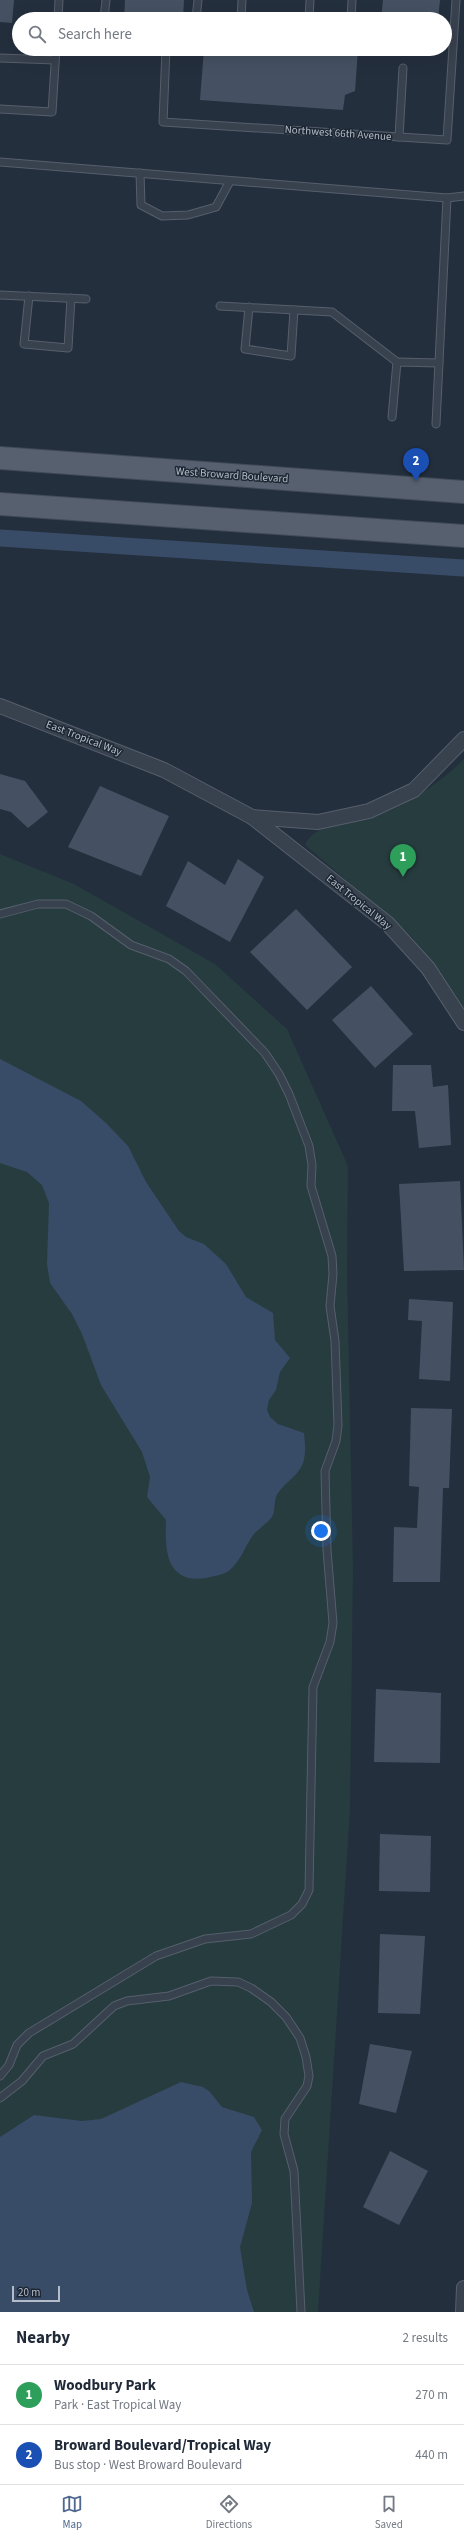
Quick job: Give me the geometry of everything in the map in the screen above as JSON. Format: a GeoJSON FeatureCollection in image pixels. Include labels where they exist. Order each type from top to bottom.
{"type":"FeatureCollection","features":[{"type":"Feature","properties":{"kind":"main road","name":"West Broward Boulevard"},"geometry":{"type":"LineString","coordinates":[[0,458],[464,492]]}},
{"type":"Feature","properties":{"kind":"main road"},"geometry":{"type":"LineString","coordinates":[[0,504],[464,536]]}},
{"type":"Feature","properties":{"kind":"street","name":"East Tropical Way"},"geometry":{"type":"LineString","coordinates":[[0,706],[164,770],[252,817],[388,923],[428,968],[464,1023]]}},
{"type":"Feature","properties":{"kind":"street","name":"East Tropical Way"},"geometry":{"type":"LineString","coordinates":[[252,817],[318,822],[369,811],[414,790],[464,739]]}},
{"type":"Feature","properties":{"kind":"street"},"geometry":{"type":"LineString","coordinates":[[463,2312],[464,2288]]}},
{"type":"Feature","properties":{"kind":"lane"},"geometry":{"type":"LineString","coordinates":[[58,12],[59,0]]}},
{"type":"Feature","properties":{"kind":"lane"},"geometry":{"type":"LineString","coordinates":[[105,12],[106,0]]}},
{"type":"Feature","properties":{"kind":"lane"},"geometry":{"type":"LineString","coordinates":[[197,12],[198,0]]}},
{"type":"Feature","properties":{"kind":"lane"},"geometry":{"type":"LineString","coordinates":[[241,12],[242,0]]}},
{"type":"Feature","properties":{"kind":"lane"},"geometry":{"type":"LineString","coordinates":[[309,12],[310,0]]}},
{"type":"Feature","properties":{"kind":"lane"},"geometry":{"type":"LineString","coordinates":[[351,12],[352,0]]}},
{"type":"Feature","properties":{"kind":"lane","name":"Northwest 66th Avenue"},"geometry":{"type":"LineString","coordinates":[[166,56],[163,122],[447,140],[456,0]]}},
{"type":"Feature","properties":{"kind":"lane"},"geometry":{"type":"LineString","coordinates":[[0,109],[52,112],[55,56]]}},
{"type":"Feature","properties":{"kind":"lane"},"geometry":{"type":"LineString","coordinates":[[0,58],[55,60]]}},
{"type":"Feature","properties":{"kind":"lane"},"geometry":{"type":"LineString","coordinates":[[399,137],[403,68]]}},
{"type":"Feature","properties":{"kind":"lane"},"geometry":{"type":"LineString","coordinates":[[0,162],[447,198],[453,196],[464,196]]}},
{"type":"Feature","properties":{"kind":"lane"},"geometry":{"type":"LineString","coordinates":[[140,173],[141,204],[162,216],[188,215],[216,207],[230,181]]}},
{"type":"Feature","properties":{"kind":"lane"},"geometry":{"type":"LineString","coordinates":[[436,424],[447,198]]}},
{"type":"Feature","properties":{"kind":"lane"},"geometry":{"type":"LineString","coordinates":[[0,295],[86,299]]}},
{"type":"Feature","properties":{"kind":"lane"},"geometry":{"type":"LineString","coordinates":[[29,296],[24,344],[68,348],[71,298]]}},
{"type":"Feature","properties":{"kind":"lane"},"geometry":{"type":"LineString","coordinates":[[220,306],[332,312],[397,362],[439,363]]}},
{"type":"Feature","properties":{"kind":"lane"},"geometry":{"type":"LineString","coordinates":[[249,307],[245,349],[291,356],[294,310]]}},
{"type":"Feature","properties":{"kind":"lane"},"geometry":{"type":"LineString","coordinates":[[392,417],[397,362]]}},
{"type":"Feature","properties":{"kind":"lane"},"geometry":{"type":"LineString","coordinates":[[0,914],[38,904],[66,904],[92,916],[131,945],[169,958],[186,971],[265,1053],[280,1074],[309,1146],[312,1165],[311,1186],[332,1256],[333,1274],[330,1306],[335,1341],[338,1425],[325,1471],[326,1550],[333,1623],[330,1642],[313,1687],[309,1890],[302,1904],[291,1915],[251,1934],[205,1939],[156,1956],[29,2033],[17,2045],[9,2065],[0,2076]]}},
{"type":"Feature","properties":{"kind":"lane"},"geometry":{"type":"LineString","coordinates":[[0,2098],[22,2081],[43,2056],[73,2044],[114,2006],[127,2001],[169,1996],[210,1981],[238,1982],[252,1988],[271,2002],[286,2017],[300,2038],[306,2056],[309,2076],[307,2086],[285,2119],[284,2134],[294,2171],[301,2312]]}},
{"type":"Feature","properties":{"kind":"green space"},"geometry":{"type":"Polygon","coordinates":[[[464,759],[464,1009],[440,972],[410,935],[305,845],[310,837],[325,828],[364,820],[398,807],[422,793],[444,777],[464,759]]]}},
{"type":"Feature","properties":{"kind":"green space"},"geometry":{"type":"Polygon","coordinates":[[[0,854],[74,884],[215,964],[287,1029],[348,1166],[347,1270],[353,1568],[350,1809],[318,2312],[0,2312],[0,854]]]}},
{"type":"Feature","properties":{"kind":"water"},"geometry":{"type":"Polygon","coordinates":[[[0,1059],[81,1101],[106,1123],[128,1146],[146,1182],[179,1231],[186,1237],[204,1244],[226,1264],[246,1297],[273,1313],[275,1340],[290,1358],[280,1372],[276,1390],[269,1400],[267,1410],[270,1417],[278,1424],[304,1433],[305,1456],[300,1469],[276,1496],[272,1517],[254,1534],[238,1561],[226,1573],[206,1578],[192,1578],[182,1576],[175,1570],[170,1562],[167,1553],[166,1520],[147,1497],[150,1477],[142,1452],[101,1385],[82,1334],[72,1314],[50,1283],[47,1264],[49,1203],[42,1185],[27,1172],[0,1163],[0,1059]]]}},
{"type":"Feature","properties":{"kind":"water"},"geometry":{"type":"Polygon","coordinates":[[[181,2082],[203,2087],[210,2092],[222,2107],[254,2117],[262,2130],[251,2152],[252,2203],[240,2247],[247,2290],[254,2312],[0,2312],[0,2137],[34,2115],[82,2121],[101,2119],[181,2082]]]}},
{"type":"Feature","properties":{"kind":"building"},"geometry":{"type":"Polygon","coordinates":[[[0,0],[14,0],[12,23],[0,22],[0,0]]]}},
{"type":"Feature","properties":{"kind":"building"},"geometry":{"type":"Polygon","coordinates":[[[125,0],[184,0],[183,12],[124,12],[125,0]]]}},
{"type":"Feature","properties":{"kind":"building"},"geometry":{"type":"Polygon","coordinates":[[[383,0],[440,0],[439,12],[382,12],[383,0]]]}},
{"type":"Feature","properties":{"kind":"building"},"geometry":{"type":"Polygon","coordinates":[[[203,56],[358,56],[355,91],[345,95],[343,110],[200,100],[203,56]]]}},
{"type":"Feature","properties":{"kind":"building"},"geometry":{"type":"Polygon","coordinates":[[[0,774],[25,781],[48,812],[28,828],[11,812],[0,809],[0,774]]]}},
{"type":"Feature","properties":{"kind":"building"},"geometry":{"type":"Polygon","coordinates":[[[100,786],[169,816],[141,876],[68,847],[100,786]]]}},
{"type":"Feature","properties":{"kind":"building"},"geometry":{"type":"Polygon","coordinates":[[[238,859],[264,877],[230,942],[166,906],[188,861],[225,885],[238,859]]]}},
{"type":"Feature","properties":{"kind":"building"},"geometry":{"type":"Polygon","coordinates":[[[296,909],[352,967],[307,1010],[250,952],[296,909]]]}},
{"type":"Feature","properties":{"kind":"building"},"geometry":{"type":"Polygon","coordinates":[[[371,986],[413,1034],[375,1068],[332,1020],[371,986]]]}},
{"type":"Feature","properties":{"kind":"building"},"geometry":{"type":"Polygon","coordinates":[[[393,1065],[431,1065],[433,1087],[448,1085],[451,1145],[419,1148],[415,1111],[392,1111],[393,1065]]]}},
{"type":"Feature","properties":{"kind":"building"},"geometry":{"type":"Polygon","coordinates":[[[460,1181],[464,1270],[404,1271],[399,1184],[460,1181]]]}},
{"type":"Feature","properties":{"kind":"building"},"geometry":{"type":"Polygon","coordinates":[[[409,1299],[453,1302],[450,1381],[419,1379],[422,1321],[408,1320],[409,1299]]]}},
{"type":"Feature","properties":{"kind":"building"},"geometry":{"type":"Polygon","coordinates":[[[411,1408],[452,1409],[449,1488],[443,1488],[440,1582],[393,1582],[394,1527],[417,1528],[419,1487],[409,1486],[411,1408]]]}},
{"type":"Feature","properties":{"kind":"building"},"geometry":{"type":"Polygon","coordinates":[[[376,1689],[441,1693],[440,1763],[374,1762],[376,1689]]]}},
{"type":"Feature","properties":{"kind":"building"},"geometry":{"type":"Polygon","coordinates":[[[380,1834],[431,1836],[430,1892],[379,1891],[380,1834]]]}},
{"type":"Feature","properties":{"kind":"building"},"geometry":{"type":"Polygon","coordinates":[[[380,1934],[425,1936],[420,2014],[378,2013],[380,1934]]]}},
{"type":"Feature","properties":{"kind":"building"},"geometry":{"type":"Polygon","coordinates":[[[370,2044],[412,2051],[396,2113],[359,2104],[370,2044]]]}},
{"type":"Feature","properties":{"kind":"building"},"geometry":{"type":"Polygon","coordinates":[[[390,2151],[428,2171],[399,2225],[363,2207],[390,2151]]]}},
{"type":"Feature","properties":{"kind":"waterway"},"geometry":{"type":"LineString","coordinates":[[0,538],[464,568]]}},
{"type":"Feature","properties":{"kind":"place","name":"Broward Boulevard/Tropical Way"},"geometry":{"type":"Point","coordinates":[416,481]}},
{"type":"Feature","properties":{"kind":"place","name":"Woodbury Park"},"geometry":{"type":"Point","coordinates":[403,877]}}]}
